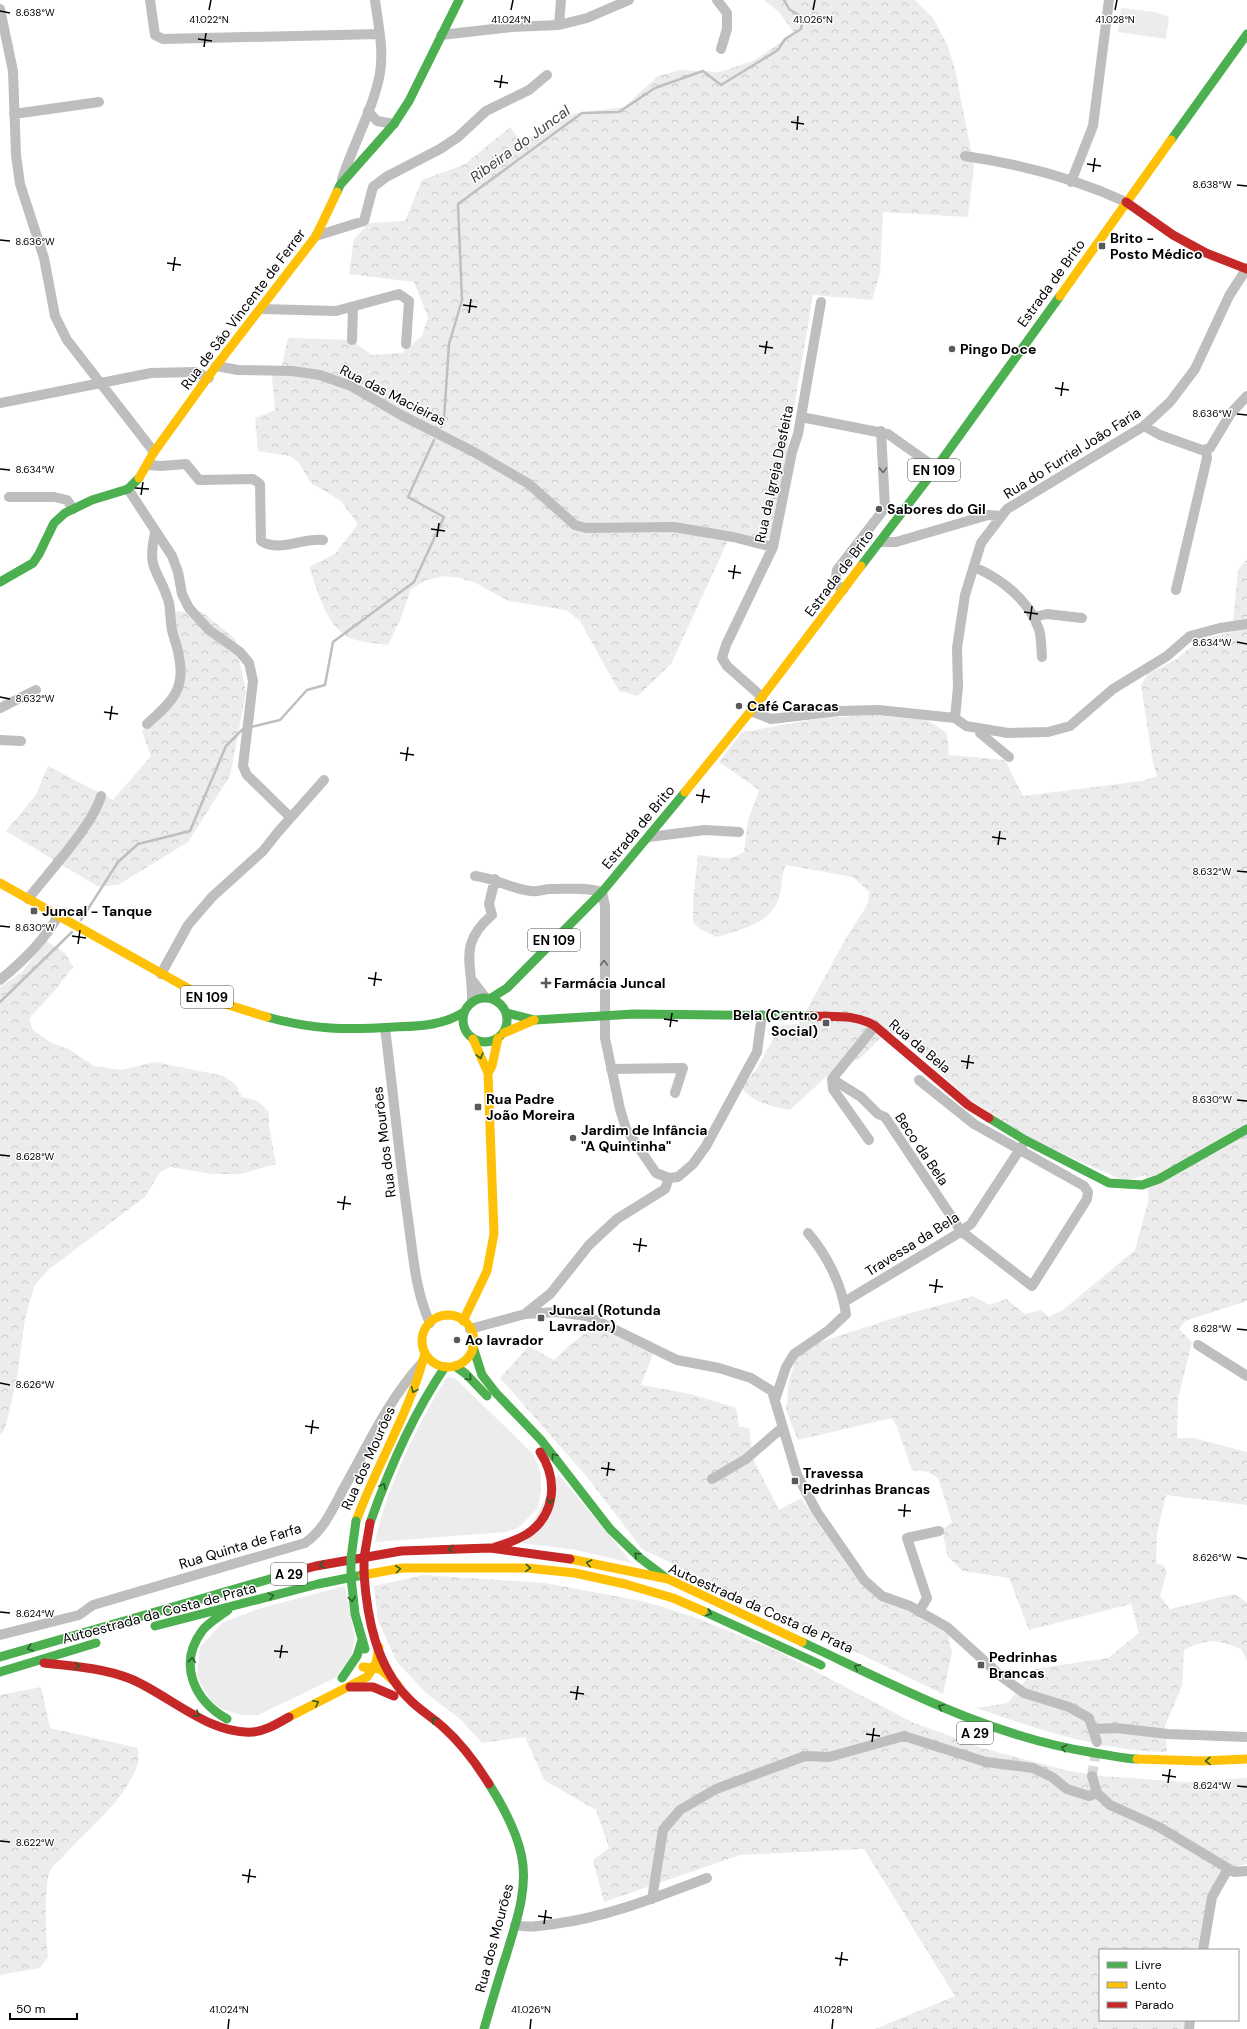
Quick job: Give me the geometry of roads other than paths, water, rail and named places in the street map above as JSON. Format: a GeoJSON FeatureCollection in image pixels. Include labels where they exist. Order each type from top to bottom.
{"type":"FeatureCollection","features":[{"type":"Feature","properties":{"kind":"main road","name":"Rua de São Vincente de Ferrer"},"geometry":{"type":"LineString","coordinates":[[128,489],[148,465],[154,452],[209,378],[216,366],[316,236],[340,185],[394,124],[409,101],[459,0]]}},
{"type":"Feature","properties":{"kind":"main road","name":"Estrada de Brito"},"geometry":{"type":"LineString","coordinates":[[488,997],[506,988],[602,892],[649,838],[751,711],[936,468],[1247,34]]}},
{"type":"Feature","properties":{"kind":"main road"},"geometry":{"type":"LineString","coordinates":[[1126,202],[1173,235],[1206,253],[1247,268]]}},
{"type":"Feature","properties":{"kind":"main road"},"geometry":{"type":"LineString","coordinates":[[0,582],[26,567],[36,558],[57,519],[72,509],[128,489]]}},
{"type":"Feature","properties":{"kind":"main road","name":"EN 109"},"geometry":{"type":"LineString","coordinates":[[0,883],[161,974],[217,1002],[284,1020],[321,1028],[351,1030],[439,1025],[455,1019],[464,1012],[472,1002],[488,997]]}},
{"type":"Feature","properties":{"kind":"main road"},"geometry":{"type":"LineString","coordinates":[[467,1325],[487,1271],[492,1252],[494,1234],[488,1073],[492,1066],[501,1035],[507,1026],[505,1010],[506,988]]}},
{"type":"Feature","properties":{"kind":"main road"},"geometry":{"type":"LineString","coordinates":[[488,997],[505,1010]]}},
{"type":"Feature","properties":{"kind":"main road","name":"Rua da Bela"},"geometry":{"type":"LineString","coordinates":[[505,1010],[522,1018],[535,1020],[634,1014],[852,1017],[865,1020],[875,1026],[968,1105],[1025,1140],[1109,1183],[1142,1185],[1160,1179],[1247,1129]]}},
{"type":"Feature","properties":{"kind":"main road"},"geometry":{"type":"LineString","coordinates":[[464,1012],[464,1027],[479,1051],[483,1066],[488,1073]]}},
{"type":"Feature","properties":{"kind":"main road","name":"Rua da Bela"},"geometry":{"type":"LineString","coordinates":[[501,1035],[535,1020]]}},
{"type":"Feature","properties":{"kind":"main road","name":"EN 109"},"geometry":{"type":"LineString","coordinates":[[439,1025],[486,1042],[501,1035]]}},
{"type":"Feature","properties":{"kind":"main road"},"geometry":{"type":"LineString","coordinates":[[473,1347],[468,1357],[455,1366],[445,1367],[424,1357],[422,1339],[425,1330],[430,1323],[438,1318],[455,1316],[467,1325],[482,1374],[496,1393],[541,1440],[610,1529],[640,1558],[668,1579]]}},
{"type":"Feature","properties":{"kind":"main road","name":"Rua dos Mourões"},"geometry":{"type":"LineString","coordinates":[[424,1357],[416,1385],[369,1484],[356,1521],[351,1558],[351,1595],[355,1621],[362,1640],[374,1668],[394,1696],[478,1769]]}},
{"type":"Feature","properties":{"kind":"main road"},"geometry":{"type":"LineString","coordinates":[[455,1366],[466,1374],[541,1453],[551,1472],[552,1496],[549,1507],[537,1526],[521,1538],[490,1548]]}},
{"type":"Feature","properties":{"kind":"main road","name":"Rua dos Mourões"},"geometry":{"type":"LineString","coordinates":[[445,1367],[431,1387],[382,1488],[370,1523],[364,1558],[368,1617],[386,1664],[403,1694],[444,1728],[461,1745],[493,1791],[515,1833],[522,1851],[524,1878],[521,1902],[484,2029]]}},
{"type":"Feature","properties":{"kind":"main road","name":"Autoestrada da Costa de Prata"},"geometry":{"type":"LineString","coordinates":[[0,1657],[316,1566],[401,1551],[490,1548],[575,1560],[668,1579],[954,1713],[1003,1731],[1068,1749],[1133,1759],[1202,1761],[1247,1759]]}},
{"type":"Feature","properties":{"kind":"main road","name":"Autoestrada da Costa de Prata"},"geometry":{"type":"LineString","coordinates":[[145,1629],[338,1580],[402,1568],[527,1568],[575,1573],[625,1584],[673,1598],[730,1622],[826,1667]]}},
{"type":"Feature","properties":{"kind":"main road"},"geometry":{"type":"LineString","coordinates":[[234,1606],[203,1630],[193,1647],[191,1667],[193,1684],[201,1699],[216,1713],[237,1721]]}},
{"type":"Feature","properties":{"kind":"main road","name":"Autoestrada da Costa de Prata"},"geometry":{"type":"LineString","coordinates":[[0,1672],[38,1662],[109,1639]]}},
{"type":"Feature","properties":{"kind":"main road"},"geometry":{"type":"LineString","coordinates":[[342,1678],[354,1664],[361,1648],[362,1640]]}},
{"type":"Feature","properties":{"kind":"main road"},"geometry":{"type":"LineString","coordinates":[[38,1662],[100,1670],[133,1680],[208,1720],[229,1729],[251,1733],[268,1728],[367,1677],[374,1668],[379,1647]]}},
{"type":"Feature","properties":{"kind":"main road"},"geometry":{"type":"LineString","coordinates":[[266,1718],[364,1667],[374,1668],[384,1672],[398,1684]]}},
{"type":"Feature","properties":{"kind":"main road"},"geometry":{"type":"LineString","coordinates":[[346,1687],[374,1687],[394,1696]]}},
{"type":"Feature","properties":{"kind":"street"},"geometry":{"type":"LineString","coordinates":[[150,0],[155,35],[163,39],[379,34]]}},
{"type":"Feature","properties":{"kind":"street"},"geometry":{"type":"LineString","coordinates":[[340,185],[368,111],[380,73],[381,48],[375,0]]}},
{"type":"Feature","properties":{"kind":"street"},"geometry":{"type":"LineString","coordinates":[[559,25],[562,0]]}},
{"type":"Feature","properties":{"kind":"street"},"geometry":{"type":"LineString","coordinates":[[441,35],[511,27],[559,25],[587,18],[629,0]]}},
{"type":"Feature","properties":{"kind":"street"},"geometry":{"type":"LineString","coordinates":[[717,0],[727,14],[727,29],[721,49]]}},
{"type":"Feature","properties":{"kind":"street"},"geometry":{"type":"LineString","coordinates":[[1071,182],[1093,126],[1109,0]]}},
{"type":"Feature","properties":{"kind":"street"},"geometry":{"type":"LineString","coordinates":[[0,9],[13,71],[16,155],[20,184],[44,258],[55,316],[67,340],[154,452]]}},
{"type":"Feature","properties":{"kind":"street"},"geometry":{"type":"LineString","coordinates":[[316,236],[364,221],[373,187],[386,177],[440,149],[458,137],[486,111],[529,90],[546,75]]}},
{"type":"Feature","properties":{"kind":"street"},"geometry":{"type":"LineString","coordinates":[[14,114],[99,102]]}},
{"type":"Feature","properties":{"kind":"street"},"geometry":{"type":"LineString","coordinates":[[368,111],[377,121],[385,124],[394,124]]}},
{"type":"Feature","properties":{"kind":"street"},"geometry":{"type":"LineString","coordinates":[[965,156],[1011,164],[1088,186],[1126,202]]}},
{"type":"Feature","properties":{"kind":"street","name":"Rua do Furriel João Faria"},"geometry":{"type":"LineString","coordinates":[[880,542],[896,542],[988,515],[1001,516],[1034,492],[1144,426],[1170,402],[1195,369],[1229,296],[1247,268]]}},
{"type":"Feature","properties":{"kind":"street"},"geometry":{"type":"LineString","coordinates":[[261,309],[336,311],[353,308],[399,294],[409,301],[406,344]]}},
{"type":"Feature","properties":{"kind":"street","name":"Rua da Igreja Desfeita"},"geometry":{"type":"LineString","coordinates":[[762,697],[727,666],[722,658],[726,645],[773,547],[792,452],[802,417],[821,302]]}},
{"type":"Feature","properties":{"kind":"street"},"geometry":{"type":"LineString","coordinates":[[352,340],[353,308]]}},
{"type":"Feature","properties":{"kind":"street","name":"Rua das Macieiras"},"geometry":{"type":"LineString","coordinates":[[216,366],[238,370],[292,371],[320,375],[351,386],[529,484],[575,525],[586,528],[674,527],[733,537],[773,547]]}},
{"type":"Feature","properties":{"kind":"street"},"geometry":{"type":"LineString","coordinates":[[0,403],[151,373],[196,372],[209,378]]}},
{"type":"Feature","properties":{"kind":"street"},"geometry":{"type":"LineString","coordinates":[[1144,426],[1160,435],[1202,450],[1206,450],[1210,448],[1231,413],[1247,396]]}},
{"type":"Feature","properties":{"kind":"street"},"geometry":{"type":"LineString","coordinates":[[802,417],[881,431],[888,434],[936,468]]}},
{"type":"Feature","properties":{"kind":"street"},"geometry":{"type":"LineString","coordinates":[[843,590],[835,583],[837,570],[885,508],[881,431]]}},
{"type":"Feature","properties":{"kind":"street"},"geometry":{"type":"LineString","coordinates":[[1176,590],[1207,458],[1206,450]]}},
{"type":"Feature","properties":{"kind":"street"},"geometry":{"type":"LineString","coordinates":[[148,465],[160,466],[186,464],[199,480],[253,479],[260,484],[261,540],[272,545],[294,545],[313,539],[323,540]]}},
{"type":"Feature","properties":{"kind":"street"},"geometry":{"type":"LineString","coordinates":[[128,489],[155,533],[172,556],[178,572],[182,594],[189,608],[209,630],[240,652],[249,663],[253,681],[250,716],[243,754],[243,766],[247,775],[290,817]]}},
{"type":"Feature","properties":{"kind":"street"},"geometry":{"type":"LineString","coordinates":[[9,497],[54,497],[67,500],[72,509]]}},
{"type":"Feature","properties":{"kind":"street"},"geometry":{"type":"LineString","coordinates":[[955,718],[958,687],[957,648],[965,594],[981,543],[1001,516]]}},
{"type":"Feature","properties":{"kind":"street"},"geometry":{"type":"LineString","coordinates":[[147,724],[171,702],[178,691],[180,676],[180,658],[172,630],[169,603],[152,566],[151,551],[155,533]]}},
{"type":"Feature","properties":{"kind":"street"},"geometry":{"type":"LineString","coordinates":[[974,567],[1012,588],[1034,617],[1039,628],[1042,657]]}},
{"type":"Feature","properties":{"kind":"street"},"geometry":{"type":"LineString","coordinates":[[1034,617],[1047,614],[1082,618]]}},
{"type":"Feature","properties":{"kind":"street"},"geometry":{"type":"LineString","coordinates":[[751,711],[771,719],[840,711],[878,710],[955,718],[966,726],[1008,733],[1048,732],[1070,726],[1113,689],[1167,656],[1190,636],[1220,628],[1247,624]]}},
{"type":"Feature","properties":{"kind":"street"},"geometry":{"type":"LineString","coordinates":[[0,708],[36,690]]}},
{"type":"Feature","properties":{"kind":"street"},"geometry":{"type":"LineString","coordinates":[[979,729],[980,733],[1009,757]]}},
{"type":"Feature","properties":{"kind":"street"},"geometry":{"type":"LineString","coordinates":[[0,740],[21,741]]}},
{"type":"Feature","properties":{"kind":"street"},"geometry":{"type":"LineString","coordinates":[[161,974],[173,950],[193,920],[212,897],[263,851],[290,817],[324,780]]}},
{"type":"Feature","properties":{"kind":"street"},"geometry":{"type":"LineString","coordinates":[[28,899],[79,834],[98,807],[101,796]]}},
{"type":"Feature","properties":{"kind":"street"},"geometry":{"type":"LineString","coordinates":[[649,838],[705,830],[739,832]]}},
{"type":"Feature","properties":{"kind":"street"},"geometry":{"type":"LineString","coordinates":[[475,876],[495,879],[518,890],[534,892],[548,889],[593,889],[602,892],[605,906],[605,1038],[620,1109],[626,1129],[656,1172],[669,1178],[678,1177],[693,1164],[706,1146],[757,1052],[762,1015]]}},
{"type":"Feature","properties":{"kind":"street"},"geometry":{"type":"LineString","coordinates":[[472,1002],[468,950],[473,935],[482,923],[492,915],[489,904],[495,879]]}},
{"type":"Feature","properties":{"kind":"street"},"geometry":{"type":"LineString","coordinates":[[0,980],[24,958],[51,929],[58,916]]}},
{"type":"Feature","properties":{"kind":"street"},"geometry":{"type":"LineString","coordinates":[[471,978],[475,986],[488,997]]}},
{"type":"Feature","properties":{"kind":"street"},"geometry":{"type":"LineString","coordinates":[[869,1140],[833,1089],[832,1080],[875,1026]]}},
{"type":"Feature","properties":{"kind":"street","name":"Rua dos Mourões"},"geometry":{"type":"LineString","coordinates":[[385,1028],[400,1165],[419,1294],[430,1323]]}},
{"type":"Feature","properties":{"kind":"street"},"geometry":{"type":"LineString","coordinates":[[611,1069],[683,1068],[675,1093]]}},
{"type":"Feature","properties":{"kind":"street","name":"Beco da Bela"},"geometry":{"type":"LineString","coordinates":[[832,1080],[861,1097],[878,1114],[885,1117],[961,1231],[1032,1286]]}},
{"type":"Feature","properties":{"kind":"street","name":"Rua da Bela"},"geometry":{"type":"LineString","coordinates":[[918,1080],[974,1124],[1084,1186],[1088,1192],[1087,1199],[1032,1286]]}},
{"type":"Feature","properties":{"kind":"street","name":"Travessa da Bela"},"geometry":{"type":"LineString","coordinates":[[844,1302],[971,1224],[1025,1140]]}},
{"type":"Feature","properties":{"kind":"street"},"geometry":{"type":"LineString","coordinates":[[525,1314],[551,1293],[589,1245],[616,1219],[665,1189],[669,1178]]}},
{"type":"Feature","properties":{"kind":"street"},"geometry":{"type":"LineString","coordinates":[[775,1400],[786,1367],[794,1354],[829,1330],[846,1314],[844,1302],[823,1250],[808,1233]]}},
{"type":"Feature","properties":{"kind":"street"},"geometry":{"type":"LineString","coordinates":[[551,1293],[551,1303],[556,1312]]}},
{"type":"Feature","properties":{"kind":"street"},"geometry":{"type":"LineString","coordinates":[[467,1325],[525,1314],[556,1312],[587,1316],[677,1360],[719,1368],[751,1378],[772,1391],[797,1475],[817,1512],[864,1580],[882,1596],[919,1612],[947,1627],[1002,1677],[1024,1693],[1069,1707],[1089,1718],[1094,1729],[1097,1742]]}},
{"type":"Feature","properties":{"kind":"street"},"geometry":{"type":"LineString","coordinates":[[1198,1345],[1247,1376]]}},
{"type":"Feature","properties":{"kind":"street","name":"Rua Quinta de Farfa"},"geometry":{"type":"LineString","coordinates":[[0,1635],[79,1615],[93,1604],[305,1543],[322,1528],[408,1379],[424,1357]]}},
{"type":"Feature","properties":{"kind":"street"},"geometry":{"type":"LineString","coordinates":[[712,1479],[746,1459],[783,1427]]}},
{"type":"Feature","properties":{"kind":"street"},"geometry":{"type":"LineString","coordinates":[[919,1612],[927,1598],[907,1538],[939,1531]]}},
{"type":"Feature","properties":{"kind":"street"},"geometry":{"type":"LineString","coordinates":[[1094,1729],[1116,1728],[1168,1734],[1247,1737]]}},
{"type":"Feature","properties":{"kind":"street"},"geometry":{"type":"LineString","coordinates":[[652,1899],[663,1830],[680,1810],[716,1789],[805,1756],[830,1756],[904,1736],[986,1762],[1033,1768],[1052,1777],[1066,1789],[1089,1796],[1097,1793]]}},
{"type":"Feature","properties":{"kind":"street"},"geometry":{"type":"LineString","coordinates":[[1092,1776],[1097,1793],[1110,1805],[1159,1828],[1234,1872],[1247,1871]]}},
{"type":"Feature","properties":{"kind":"street"},"geometry":{"type":"LineString","coordinates":[[1203,1949],[1212,1897],[1228,1869]]}},
{"type":"Feature","properties":{"kind":"street"},"geometry":{"type":"LineString","coordinates":[[515,1925],[526,1927],[567,1922],[631,1907],[707,1878]]}},
{"type":"Feature","properties":{"kind":"waterway","name":"Ribeira do Juncal"},"geometry":{"type":"LineString","coordinates":[[441,427],[444,419],[449,344],[462,300],[458,204],[582,113],[619,112],[655,88],[703,71],[721,85],[778,50],[785,39],[801,29],[803,18],[789,9],[784,0]]}},
{"type":"Feature","properties":{"kind":"waterway","name":"Ribeira do Juncal"},"geometry":{"type":"LineString","coordinates":[[251,727],[280,720],[307,690],[325,685],[333,642],[414,582],[444,517],[408,497],[434,440]]}},
{"type":"Feature","properties":{"kind":"waterway","name":"Ribeira do Juncal"},"geometry":{"type":"LineString","coordinates":[[81,920],[118,862],[138,844],[190,831],[226,746],[243,729]]}},
{"type":"Feature","properties":{"kind":"waterway","name":"Ribeira do Juncal"},"geometry":{"type":"LineString","coordinates":[[0,1002],[72,932]]}},
{"type":"Feature","properties":{"kind":"tunnel"},"geometry":{"type":"LineString","coordinates":[[1092,1776],[1096,1750]]}},
{"type":"Feature","properties":{"kind":"place","name":"Brito - Posto Médico"},"geometry":{"type":"Point","coordinates":[1102,246]}},
{"type":"Feature","properties":{"kind":"place","name":"Pingo Doce"},"geometry":{"type":"Point","coordinates":[952,349]}},
{"type":"Feature","properties":{"kind":"place","name":"Sabores do Gil"},"geometry":{"type":"Point","coordinates":[879,509]}},
{"type":"Feature","properties":{"kind":"place","name":"Café Caracas"},"geometry":{"type":"Point","coordinates":[739,706]}},
{"type":"Feature","properties":{"kind":"place","name":"Juncal - Tanque"},"geometry":{"type":"Point","coordinates":[34,911]}},
{"type":"Feature","properties":{"kind":"place","name":"Farmácia Juncal"},"geometry":{"type":"Point","coordinates":[546,983]}},
{"type":"Feature","properties":{"kind":"place","name":"Bela (Centro Social)"},"geometry":{"type":"Point","coordinates":[826,1023]}},
{"type":"Feature","properties":{"kind":"place","name":"Rua Padre João Moreira"},"geometry":{"type":"Point","coordinates":[478,1107]}},
{"type":"Feature","properties":{"kind":"place","name":"Jardim de Infância \"A Quintinha\""},"geometry":{"type":"Point","coordinates":[573,1138]}},
{"type":"Feature","properties":{"kind":"place","name":"Juncal (Rotunda Lavrador)"},"geometry":{"type":"Point","coordinates":[541,1318]}},
{"type":"Feature","properties":{"kind":"place","name":"Ao lavrador"},"geometry":{"type":"Point","coordinates":[457,1340]}},
{"type":"Feature","properties":{"kind":"place","name":"Travessa Pedrinhas Brancas"},"geometry":{"type":"Point","coordinates":[795,1481]}},
{"type":"Feature","properties":{"kind":"place","name":"Pedrinhas Brancas"},"geometry":{"type":"Point","coordinates":[981,1665]}}]}
